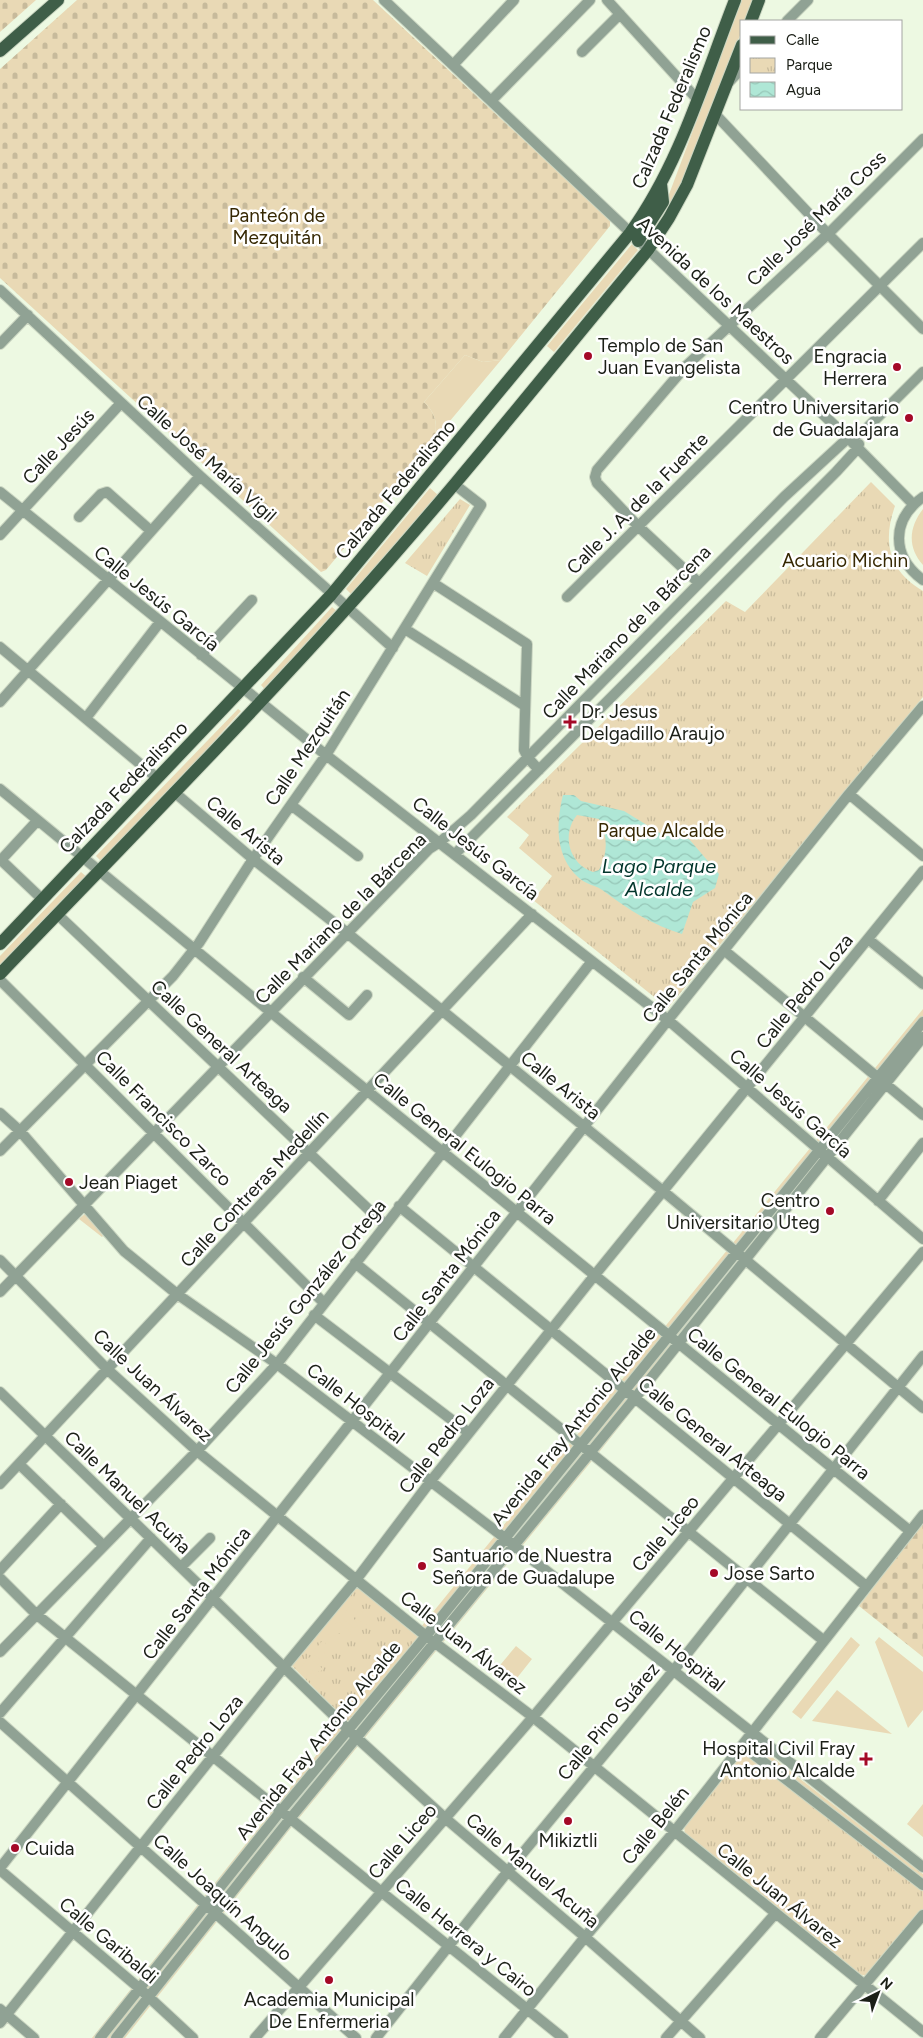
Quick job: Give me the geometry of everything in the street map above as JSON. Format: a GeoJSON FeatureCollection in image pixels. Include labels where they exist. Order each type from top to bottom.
{"type":"FeatureCollection","features":[{"type":"Feature","properties":{"kind":"main road"},"geometry":{"type":"LineString","coordinates":[[0,51],[58,0]]}},
{"type":"Feature","properties":{"kind":"main road","name":"Calzada Federalismo"},"geometry":{"type":"LineString","coordinates":[[0,974],[99,872],[346,609],[454,484],[639,241],[735,0]]}},
{"type":"Feature","properties":{"kind":"main road"},"geometry":{"type":"LineString","coordinates":[[751,20],[759,0]]}},
{"type":"Feature","properties":{"kind":"main road","name":"Calzada Federalismo"},"geometry":{"type":"LineString","coordinates":[[0,944],[331,595],[639,241],[669,218],[687,185],[740,50]]}},
{"type":"Feature","properties":{"kind":"street","name":"Avenida de los Maestros"},"geometry":{"type":"LineString","coordinates":[[384,0],[848,438],[913,504]]}},
{"type":"Feature","properties":{"kind":"street"},"geometry":{"type":"LineString","coordinates":[[453,65],[514,0]]}},
{"type":"Feature","properties":{"kind":"street"},"geometry":{"type":"LineString","coordinates":[[491,101],[590,0]]}},
{"type":"Feature","properties":{"kind":"street"},"geometry":{"type":"LineString","coordinates":[[607,0],[697,99]]}},
{"type":"Feature","properties":{"kind":"street"},"geometry":{"type":"LineString","coordinates":[[788,20],[808,0]]}},
{"type":"Feature","properties":{"kind":"street"},"geometry":{"type":"LineString","coordinates":[[582,52],[620,14]]}},
{"type":"Feature","properties":{"kind":"street"},"geometry":{"type":"LineString","coordinates":[[727,84],[740,70]]}},
{"type":"Feature","properties":{"kind":"street"},"geometry":{"type":"LineString","coordinates":[[715,114],[828,234],[923,328]]}},
{"type":"Feature","properties":{"kind":"street","name":"Calle José María Coss"},"geometry":{"type":"LineString","coordinates":[[638,526],[594,477],[597,470],[685,367],[828,234],[923,139]]}},
{"type":"Feature","properties":{"kind":"street","name":"Calle J. A. de la Fuente"},"geometry":{"type":"LineString","coordinates":[[567,598],[923,243]]}},
{"type":"Feature","properties":{"kind":"street","name":"Calle José María Vigil"},"geometry":{"type":"LineString","coordinates":[[0,290],[346,609],[393,648]]}},
{"type":"Feature","properties":{"kind":"street"},"geometry":{"type":"LineString","coordinates":[[0,344],[28,315]]}},
{"type":"Feature","properties":{"kind":"street","name":"Calle Mariano de la Bárcena"},"geometry":{"type":"LineString","coordinates":[[0,1292],[428,848],[440,842],[528,758],[784,497],[848,438],[863,432],[923,372]]}},
{"type":"Feature","properties":{"kind":"street","name":"Calle Jesús"},"geometry":{"type":"LineString","coordinates":[[0,534],[121,403]]}},
{"type":"Feature","properties":{"kind":"street","name":"Calle Mariano de la Bárcena"},"geometry":{"type":"LineString","coordinates":[[455,854],[858,448],[863,432]]}},
{"type":"Feature","properties":{"kind":"street"},"geometry":{"type":"LineString","coordinates":[[0,702],[200,476]]}},
{"type":"Feature","properties":{"kind":"street","name":"Calle Mezquitán"},"geometry":{"type":"LineString","coordinates":[[0,1151],[173,976],[194,950],[253,859],[326,755],[481,505],[454,484]]}},
{"type":"Feature","properties":{"kind":"street","name":"Calle Jesús García"},"geometry":{"type":"LineString","coordinates":[[0,492],[107,581],[326,755],[668,1020],[923,1239]]}},
{"type":"Feature","properties":{"kind":"street"},"geometry":{"type":"LineString","coordinates":[[79,517],[101,494],[107,492],[151,530]]}},
{"type":"Feature","properties":{"kind":"street"},"geometry":{"type":"LineString","coordinates":[[923,497],[913,504],[904,516],[899,530],[899,545],[904,560],[912,572],[923,580]]}},
{"type":"Feature","properties":{"kind":"street"},"geometry":{"type":"LineString","coordinates":[[638,526],[698,583]]}},
{"type":"Feature","properties":{"kind":"street"},"geometry":{"type":"LineString","coordinates":[[433,583],[528,644],[524,750],[528,758],[539,770]]}},
{"type":"Feature","properties":{"kind":"street"},"geometry":{"type":"LineString","coordinates":[[201,655],[252,600]]}},
{"type":"Feature","properties":{"kind":"street"},"geometry":{"type":"LineString","coordinates":[[681,601],[691,618]]}},
{"type":"Feature","properties":{"kind":"street"},"geometry":{"type":"LineString","coordinates":[[86,718],[160,622]]}},
{"type":"Feature","properties":{"kind":"street"},"geometry":{"type":"LineString","coordinates":[[654,628],[662,646]]}},
{"type":"Feature","properties":{"kind":"street"},"geometry":{"type":"LineString","coordinates":[[405,629],[525,706]]}},
{"type":"Feature","properties":{"kind":"street"},"geometry":{"type":"LineString","coordinates":[[0,647],[157,778]]}},
{"type":"Feature","properties":{"kind":"street","name":"Calle Santa Mónica"},"geometry":{"type":"LineString","coordinates":[[0,1869],[279,1517],[668,1020],[849,794],[923,706]]}},
{"type":"Feature","properties":{"kind":"street","name":"Calle General Eulogio Parra"},"geometry":{"type":"LineString","coordinates":[[0,789],[517,1214],[910,1531]]}},
{"type":"Feature","properties":{"kind":"street","name":"Calle Arista"},"geometry":{"type":"LineString","coordinates":[[174,792],[253,859],[346,932],[663,1191],[923,1408]]}},
{"type":"Feature","properties":{"kind":"street"},"geometry":{"type":"LineString","coordinates":[[849,794],[923,856]]}},
{"type":"Feature","properties":{"kind":"street"},"geometry":{"type":"LineString","coordinates":[[291,805],[358,856]]}},
{"type":"Feature","properties":{"kind":"street"},"geometry":{"type":"LineString","coordinates":[[37,821],[0,860],[42,899]]}},
{"type":"Feature","properties":{"kind":"street","name":"Calle Pedro Loza"},"geometry":{"type":"LineString","coordinates":[[2,2016],[73,1932],[284,1667],[356,1580],[430,1482],[594,1276],[923,871]]}},
{"type":"Feature","properties":{"kind":"street","name":"Calle General Arteaga"},"geometry":{"type":"LineString","coordinates":[[57,914],[385,1225]]}},
{"type":"Feature","properties":{"kind":"street","name":"Calle Contreras Medellín"},"geometry":{"type":"LineString","coordinates":[[0,1484],[368,1092],[532,914]]}},
{"type":"Feature","properties":{"kind":"street"},"geometry":{"type":"LineString","coordinates":[[868,939],[923,984]]}},
{"type":"Feature","properties":{"kind":"street"},"geometry":{"type":"LineString","coordinates":[[725,951],[923,1115]]}},
{"type":"Feature","properties":{"kind":"street","name":"Calle Jesús González Ortega"},"geometry":{"type":"LineString","coordinates":[[0,1652],[103,1544],[197,1451],[277,1364],[592,961]]}},
{"type":"Feature","properties":{"kind":"street"},"geometry":{"type":"LineString","coordinates":[[303,977],[349,1015],[367,995]]}},
{"type":"Feature","properties":{"kind":"street","name":"Calle Francisco Zarco"},"geometry":{"type":"LineString","coordinates":[[0,980],[324,1303]]}},
{"type":"Feature","properties":{"kind":"street","name":"Avenida Fray Antonio Alcalde"},"geometry":{"type":"LineString","coordinates":[[100,2038],[280,1812],[426,1636],[923,1022]]}},
{"type":"Feature","properties":{"kind":"street","name":"Avenida Fray Antonio Alcalde"},"geometry":{"type":"LineString","coordinates":[[116,2038],[215,1916],[289,1820],[678,1345],[923,1037]]}},
{"type":"Feature","properties":{"kind":"street","name":"Calle Hospital"},"geometry":{"type":"LineString","coordinates":[[0,1113],[20,1132],[85,1205],[115,1244],[178,1294],[277,1364],[505,1538],[923,1867]]}},
{"type":"Feature","properties":{"kind":"street"},"geometry":{"type":"LineString","coordinates":[[878,1201],[923,1143]]}},
{"type":"Feature","properties":{"kind":"street","name":"Calle General Arteaga"},"geometry":{"type":"LineString","coordinates":[[399,1206],[866,1586]]}},
{"type":"Feature","properties":{"kind":"street","name":"Calle Liceo"},"geometry":{"type":"LineString","coordinates":[[255,2038],[533,1717],[923,1252]]}},
{"type":"Feature","properties":{"kind":"street","name":"Calle Juan Álvarez"},"geometry":{"type":"LineString","coordinates":[[0,1260],[107,1369],[197,1451],[426,1636],[533,1717],[923,2032]]}},
{"type":"Feature","properties":{"kind":"street"},"geometry":{"type":"LineString","coordinates":[[355,1263],[823,1640]]}},
{"type":"Feature","properties":{"kind":"street"},"geometry":{"type":"LineString","coordinates":[[314,1315],[469,1433]]}},
{"type":"Feature","properties":{"kind":"street","name":"Calle Pino Suárez"},"geometry":{"type":"LineString","coordinates":[[376,2038],[593,1766],[674,1670],[923,1356]]}},
{"type":"Feature","properties":{"kind":"street","name":"Calle Manuel Acuña"},"geometry":{"type":"LineString","coordinates":[[0,1392],[357,1738],[445,1818],[700,2038]]}},
{"type":"Feature","properties":{"kind":"street"},"geometry":{"type":"LineString","coordinates":[[19,1464],[103,1544]]}},
{"type":"Feature","properties":{"kind":"street"},"geometry":{"type":"LineString","coordinates":[[0,1570],[61,1504]]}},
{"type":"Feature","properties":{"kind":"street","name":"Calle Belén"},"geometry":{"type":"LineString","coordinates":[[504,2038],[585,1937],[674,1832],[923,1515]]}},
{"type":"Feature","properties":{"kind":"street"},"geometry":{"type":"LineString","coordinates":[[0,1713],[151,1538]]}},
{"type":"Feature","properties":{"kind":"street"},"geometry":{"type":"LineString","coordinates":[[181,1568],[210,1538]]}},
{"type":"Feature","properties":{"kind":"street","name":"Calle Herrera y Cairo"},"geometry":{"type":"LineString","coordinates":[[0,1578],[36,1614],[289,1820],[562,2038]]}},
{"type":"Feature","properties":{"kind":"street","name":"Calle Joaquín Angulo"},"geometry":{"type":"LineString","coordinates":[[0,1722],[215,1916],[356,2038]]}},
{"type":"Feature","properties":{"kind":"street"},"geometry":{"type":"LineString","coordinates":[[748,1750],[923,1885]]}},
{"type":"Feature","properties":{"kind":"street","name":"Calle Garibaldi"},"geometry":{"type":"LineString","coordinates":[[0,1869],[139,1988],[193,2038]]}},
{"type":"Feature","properties":{"kind":"street"},"geometry":{"type":"LineString","coordinates":[[666,2038],[775,1914]]}},
{"type":"Feature","properties":{"kind":"street"},"geometry":{"type":"LineString","coordinates":[[820,2038],[923,1915]]}},
{"type":"Feature","properties":{"kind":"street"},"geometry":{"type":"LineString","coordinates":[[2,2016],[34,2038]]}},
{"type":"Feature","properties":{"kind":"green space"},"geometry":{"type":"Polygon","coordinates":[[[0,0],[36,0],[0,32],[0,0]]]}},
{"type":"Feature","properties":{"kind":"green space","name":"Panteón de Mezquitán"},"geometry":{"type":"Polygon","coordinates":[[[77,0],[373,0],[610,220],[610,226],[501,360],[483,362],[465,355],[424,402],[435,419],[434,440],[326,570],[321,572],[0,278],[0,69],[77,0]]]}},
{"type":"Feature","properties":{"kind":"green space"},"geometry":{"type":"Polygon","coordinates":[[[742,0],[753,0],[745,20],[740,20],[740,35],[684,179],[653,233],[649,229],[665,205],[742,0]]]}},
{"type":"Feature","properties":{"kind":"green space"},"geometry":{"type":"Polygon","coordinates":[[[632,244],[638,250],[554,352],[547,346],[632,244]]]}},
{"type":"Feature","properties":{"kind":"green space"},"geometry":{"type":"Polygon","coordinates":[[[465,355],[483,362],[501,360],[434,440],[435,419],[424,402],[465,355]]]}},
{"type":"Feature","properties":{"kind":"green space","name":"Parque Alcalde"},"geometry":{"type":"Polygon","coordinates":[[[871,482],[895,506],[891,519],[889,543],[896,565],[902,574],[923,591],[923,697],[668,1008],[533,900],[552,876],[519,848],[529,835],[507,817],[726,601],[745,612],[871,482]]]}},
{"type":"Feature","properties":{"kind":"green space"},"geometry":{"type":"Polygon","coordinates":[[[430,488],[438,495],[354,597],[346,589],[430,488]]]}},
{"type":"Feature","properties":{"kind":"green space"},"geometry":{"type":"Polygon","coordinates":[[[460,499],[470,505],[427,576],[405,563],[460,499]]]}},
{"type":"Feature","properties":{"kind":"green space"},"geometry":{"type":"Polygon","coordinates":[[[923,509],[923,565],[914,551],[912,537],[915,523],[923,509]]]}},
{"type":"Feature","properties":{"kind":"green space"},"geometry":{"type":"Polygon","coordinates":[[[332,607],[339,613],[267,692],[261,685],[332,607]]]}},
{"type":"Feature","properties":{"kind":"green space"},"geometry":{"type":"Polygon","coordinates":[[[238,709],[241,711],[216,739],[207,754],[103,863],[96,856],[238,709]]]}},
{"type":"Feature","properties":{"kind":"green space"},"geometry":{"type":"Polygon","coordinates":[[[81,872],[88,878],[0,970],[0,956],[81,872]]]}},
{"type":"Feature","properties":{"kind":"green space"},"geometry":{"type":"Polygon","coordinates":[[[923,1009],[923,1044],[600,1451],[290,1829],[125,2038],[92,2038],[345,1719],[349,1724],[421,1637],[416,1633],[923,1009]]]}},
{"type":"Feature","properties":{"kind":"green space"},"geometry":{"type":"Polygon","coordinates":[[[86,1213],[103,1236],[102,1237],[79,1219],[86,1213]]]}},
{"type":"Feature","properties":{"kind":"green space"},"geometry":{"type":"Polygon","coordinates":[[[923,1523],[923,1657],[859,1606],[923,1523]]]}},
{"type":"Feature","properties":{"kind":"green space"},"geometry":{"type":"Polygon","coordinates":[[[354,1588],[359,1588],[421,1637],[350,1724],[291,1665],[354,1588]]]}},
{"type":"Feature","properties":{"kind":"green space"},"geometry":{"type":"Polygon","coordinates":[[[353,1603],[355,1605],[353,1617],[358,1625],[355,1629],[341,1617],[353,1603]]]}},
{"type":"Feature","properties":{"kind":"green space"},"geometry":{"type":"Polygon","coordinates":[[[359,1609],[374,1622],[368,1625],[359,1621],[356,1615],[359,1609]]]}},
{"type":"Feature","properties":{"kind":"green space"},"geometry":{"type":"Polygon","coordinates":[[[338,1621],[352,1633],[349,1636],[340,1633],[329,1638],[327,1636],[338,1621]]]}},
{"type":"Feature","properties":{"kind":"green space"},"geometry":{"type":"Polygon","coordinates":[[[389,1634],[404,1647],[395,1650],[389,1647],[387,1640],[389,1634]]]}},
{"type":"Feature","properties":{"kind":"green space"},"geometry":{"type":"Polygon","coordinates":[[[851,1637],[860,1645],[801,1719],[792,1712],[851,1637]]]}},
{"type":"Feature","properties":{"kind":"green space"},"geometry":{"type":"Polygon","coordinates":[[[879,1637],[923,1672],[923,1710],[908,1728],[875,1642],[879,1637]]]}},
{"type":"Feature","properties":{"kind":"green space"},"geometry":{"type":"Polygon","coordinates":[[[323,1640],[326,1642],[324,1652],[329,1661],[326,1664],[312,1653],[323,1640]]]}},
{"type":"Feature","properties":{"kind":"green space"},"geometry":{"type":"Polygon","coordinates":[[[516,1646],[532,1659],[513,1683],[496,1670],[516,1646]]]}},
{"type":"Feature","properties":{"kind":"green space"},"geometry":{"type":"Polygon","coordinates":[[[406,1648],[408,1650],[397,1664],[386,1655],[389,1651],[400,1652],[406,1648]]]}},
{"type":"Feature","properties":{"kind":"green space"},"geometry":{"type":"Polygon","coordinates":[[[309,1657],[323,1669],[320,1672],[311,1670],[302,1673],[299,1670],[309,1657]]]}},
{"type":"Feature","properties":{"kind":"green space"},"geometry":{"type":"Polygon","coordinates":[[[377,1666],[380,1671],[380,1677],[371,1684],[374,1680],[369,1675],[377,1666]]]}},
{"type":"Feature","properties":{"kind":"green space"},"geometry":{"type":"Polygon","coordinates":[[[312,1673],[321,1681],[319,1690],[305,1676],[312,1673]]]}},
{"type":"Feature","properties":{"kind":"green space"},"geometry":{"type":"Polygon","coordinates":[[[837,1690],[892,1734],[812,1721],[837,1690]]]}},
{"type":"Feature","properties":{"kind":"green space"},"geometry":{"type":"Polygon","coordinates":[[[748,1747],[759,1747],[923,1874],[923,1912],[867,1976],[858,1974],[685,1835],[684,1826],[748,1747]]]}},
{"type":"Feature","properties":{"kind":"green space"},"geometry":{"type":"Polygon","coordinates":[[[923,1804],[923,1837],[907,1824],[923,1804]]]}},
{"type":"Feature","properties":{"kind":"water","name":"Lago Parque Alcalde"},"geometry":{"type":"Polygon","coordinates":[[[563,795],[574,795],[581,801],[624,811],[663,835],[689,839],[719,874],[715,888],[693,902],[682,934],[662,926],[623,905],[602,890],[584,882],[570,869],[561,849],[559,839],[563,795]],[[577,815],[569,831],[570,848],[578,862],[585,868],[593,872],[599,870],[606,845],[602,826],[599,819],[577,815]],[[626,830],[622,833],[624,840],[636,842],[639,840],[636,832],[626,830]]]}},
{"type":"Feature","properties":{"kind":"place","name":"Templo de San Juan Evangelista"},"geometry":{"type":"Point","coordinates":[588,356]}},
{"type":"Feature","properties":{"kind":"place","name":"Engracia Herrera"},"geometry":{"type":"Point","coordinates":[897,367]}},
{"type":"Feature","properties":{"kind":"place","name":"Centro Universitario de Guadalajara"},"geometry":{"type":"Point","coordinates":[909,418]}},
{"type":"Feature","properties":{"kind":"place","name":"Dr. Jesus Delgadillo Araujo"},"geometry":{"type":"Point","coordinates":[570,722]}},
{"type":"Feature","properties":{"kind":"place","name":"Jean Piaget"},"geometry":{"type":"Point","coordinates":[69,1182]}},
{"type":"Feature","properties":{"kind":"place","name":"Centro Universitario Uteg"},"geometry":{"type":"Point","coordinates":[830,1211]}},
{"type":"Feature","properties":{"kind":"place","name":"Santuario de Nuestra Señora de Guadalupe"},"geometry":{"type":"Point","coordinates":[422,1566]}},
{"type":"Feature","properties":{"kind":"place","name":"Jose Sarto"},"geometry":{"type":"Point","coordinates":[714,1573]}},
{"type":"Feature","properties":{"kind":"place","name":"Hospital Civil Fray Antonio Alcalde"},"geometry":{"type":"Point","coordinates":[866,1759]}},
{"type":"Feature","properties":{"kind":"place","name":"Mikiztli"},"geometry":{"type":"Point","coordinates":[568,1821]}},
{"type":"Feature","properties":{"kind":"place","name":"Cuida"},"geometry":{"type":"Point","coordinates":[15,1848]}},
{"type":"Feature","properties":{"kind":"place","name":"Academia Municipal De Enfermeria"},"geometry":{"type":"Point","coordinates":[329,1980]}},
{"type":"Feature","properties":{"kind":"park label","name":"Acuario Michin"},"geometry":{"type":"Point","coordinates":[845,560]}}]}
